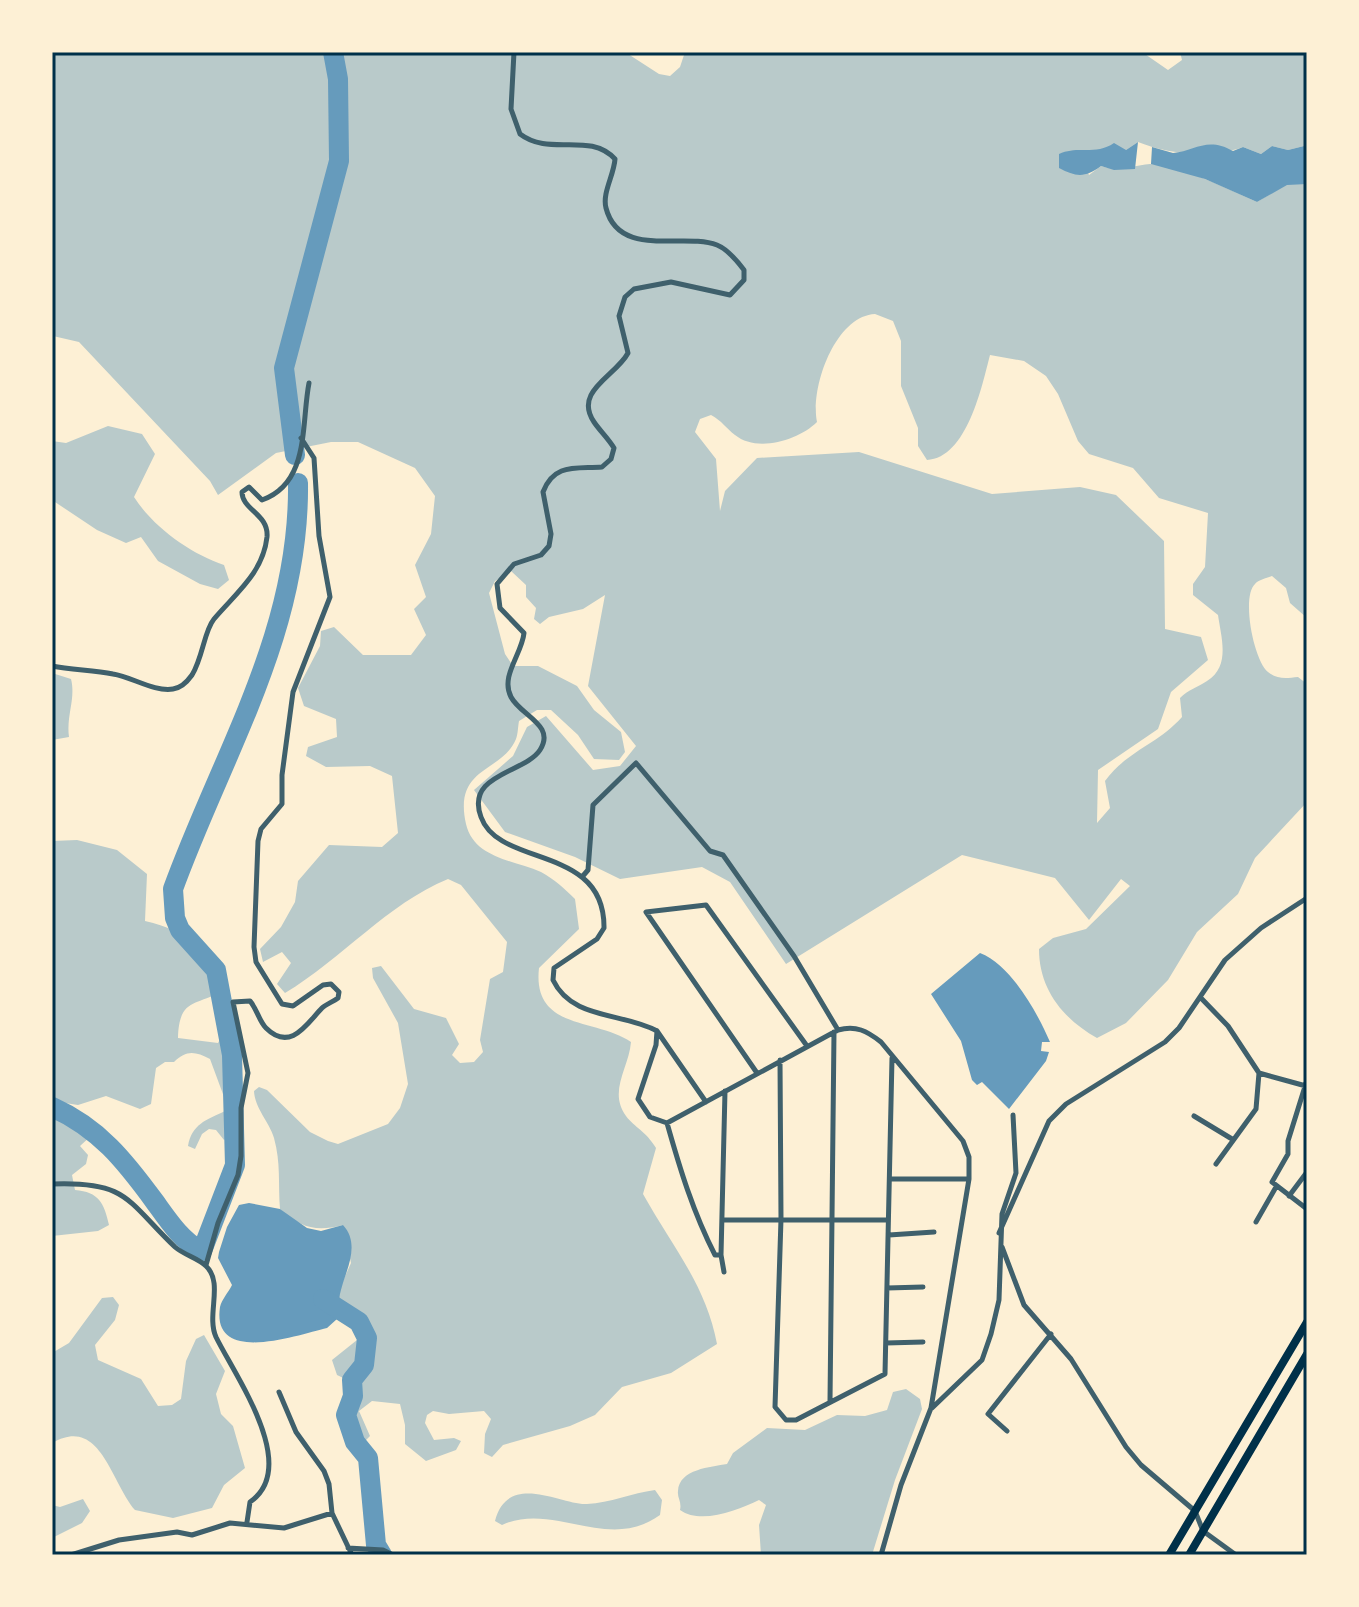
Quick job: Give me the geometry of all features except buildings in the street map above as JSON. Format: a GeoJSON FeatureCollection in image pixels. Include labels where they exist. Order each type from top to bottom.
{"type":"FeatureCollection","features":[{"type":"Feature","properties":{"kind":"highway"},"geometry":{"type":"LineString","coordinates":[[1169,1555],[1307,1322]]}},
{"type":"Feature","properties":{"kind":"highway"},"geometry":{"type":"LineString","coordinates":[[1189,1555],[1307,1354]]}},
{"type":"Feature","properties":{"kind":"street"},"geometry":{"type":"LineString","coordinates":[[514,52],[511,109],[520,134],[542,145],[592,144],[605,148],[615,159],[605,199],[613,222],[623,231],[661,244],[702,242],[719,246],[744,270],[744,280],[730,295],[659,282],[634,289],[625,297],[619,316],[628,353],[617,369],[593,388],[589,398],[593,421],[614,448],[611,459],[602,467],[573,467],[555,473],[543,492],[551,534],[549,546],[541,555],[514,564],[497,584],[500,608],[524,633],[508,684],[511,698],[543,729],[545,738],[539,753],[498,775],[486,786],[479,799],[480,816],[490,833],[505,843],[525,849],[582,877],[600,900],[604,928],[597,939],[554,968],[553,980],[559,994],[570,1005],[643,1023],[657,1031],[706,1102]]}},
{"type":"Feature","properties":{"kind":"street"},"geometry":{"type":"LineString","coordinates":[[52,666],[115,674],[163,690],[177,689],[186,683],[206,647],[208,628],[254,573],[265,548],[265,521],[241,497],[242,492],[249,487],[262,500],[287,487],[297,467],[309,383]]}},
{"type":"Feature","properties":{"kind":"street"},"geometry":{"type":"LineString","coordinates":[[206,1265],[218,1223],[238,1175],[241,1156],[241,1108],[248,1073],[233,1002],[250,1001],[264,1027],[272,1033],[290,1036],[305,1030],[322,1007],[338,998],[339,992],[331,984],[323,985],[293,1006],[282,1004],[256,962],[254,947],[258,841],[261,829],[282,804],[282,775],[293,692],[330,597],[319,536],[314,458],[301,438]]}},
{"type":"Feature","properties":{"kind":"street"},"geometry":{"type":"LineString","coordinates":[[582,877],[588,870],[593,805],[636,763],[710,851],[723,855],[794,956],[836,1031],[830,1402]]}},
{"type":"Feature","properties":{"kind":"street"},"geometry":{"type":"LineString","coordinates":[[999,1233],[1049,1121],[1066,1104],[1165,1042],[1179,1028],[1225,960],[1240,945],[1307,898]]}},
{"type":"Feature","properties":{"kind":"street"},"geometry":{"type":"LineString","coordinates":[[757,1073],[646,912],[706,905],[807,1046]]}},
{"type":"Feature","properties":{"kind":"street"},"geometry":{"type":"LineString","coordinates":[[1200,997],[1228,1026],[1259,1073],[1256,1109],[1216,1164]]}},
{"type":"Feature","properties":{"kind":"street"},"geometry":{"type":"LineString","coordinates":[[657,1031],[656,1045],[638,1099],[650,1117],[667,1123],[780,1060],[850,1027],[867,1031],[963,1141],[969,1157],[969,1179],[931,1408],[901,1485],[881,1555]]}},
{"type":"Feature","properties":{"kind":"street"},"geometry":{"type":"LineString","coordinates":[[780,1060],[781,1219],[775,1407],[786,1420],[796,1420],[885,1374],[892,1057]]}},
{"type":"Feature","properties":{"kind":"street"},"geometry":{"type":"LineString","coordinates":[[1259,1073],[1306,1084],[1288,1141],[1288,1154],[1272,1182],[1307,1209]]}},
{"type":"Feature","properties":{"kind":"street"},"geometry":{"type":"LineString","coordinates":[[724,1272],[721,1255],[725,1091]]}},
{"type":"Feature","properties":{"kind":"street"},"geometry":{"type":"LineString","coordinates":[[931,1408],[982,1360],[999,1300],[1002,1247],[999,1233],[1016,1173],[1013,1115]]}},
{"type":"Feature","properties":{"kind":"street"},"geometry":{"type":"LineString","coordinates":[[1194,1116],[1232,1139]]}},
{"type":"Feature","properties":{"kind":"street"},"geometry":{"type":"LineString","coordinates":[[667,1123],[683,1183],[715,1255],[721,1255]]}},
{"type":"Feature","properties":{"kind":"street"},"geometry":{"type":"LineString","coordinates":[[1289,1196],[1307,1172]]}},
{"type":"Feature","properties":{"kind":"street"},"geometry":{"type":"LineString","coordinates":[[890,1179],[969,1179]]}},
{"type":"Feature","properties":{"kind":"street"},"geometry":{"type":"LineString","coordinates":[[52,1184],[86,1182],[130,1198],[177,1248],[206,1265],[214,1278],[212,1317],[215,1335],[251,1399],[264,1440],[268,1483],[250,1502],[247,1522]]}},
{"type":"Feature","properties":{"kind":"street"},"geometry":{"type":"LineString","coordinates":[[1256,1222],[1276,1187]]}},
{"type":"Feature","properties":{"kind":"street"},"geometry":{"type":"LineString","coordinates":[[722,1220],[888,1220]]}},
{"type":"Feature","properties":{"kind":"street"},"geometry":{"type":"LineString","coordinates":[[889,1235],[934,1232]]}},
{"type":"Feature","properties":{"kind":"street"},"geometry":{"type":"LineString","coordinates":[[1002,1247],[1009,1255],[1017,1293],[1051,1334],[1126,1447],[1141,1465],[1195,1511],[1203,1531],[1236,1555]]}},
{"type":"Feature","properties":{"kind":"street"},"geometry":{"type":"LineString","coordinates":[[887,1288],[923,1287]]}},
{"type":"Feature","properties":{"kind":"street"},"geometry":{"type":"LineString","coordinates":[[1007,1431],[988,1414],[1051,1334]]}},
{"type":"Feature","properties":{"kind":"street"},"geometry":{"type":"LineString","coordinates":[[886,1343],[923,1342]]}},
{"type":"Feature","properties":{"kind":"street"},"geometry":{"type":"LineString","coordinates":[[279,1392],[296,1432],[324,1471],[329,1484],[332,1513],[352,1555]]}},
{"type":"Feature","properties":{"kind":"street"},"geometry":{"type":"LineString","coordinates":[[71,1555],[119,1540],[177,1532],[192,1535],[230,1523],[247,1522],[256,1527],[284,1528],[332,1513]]}},
{"type":"Feature","properties":{"kind":"street"},"geometry":{"type":"LineString","coordinates":[[348,1548],[383,1550],[393,1555]]}},
{"type":"Feature","properties":{"kind":"shaded area"},"geometry":{"type":"Polygon","coordinates":[[[52,52],[625,52],[659,74],[670,76],[680,67],[685,52],[1142,52],[1168,70],[1182,60],[1180,52],[1307,52],[1304,146],[1288,150],[1272,146],[1261,154],[1243,147],[1204,154],[1163,150],[1138,142],[1126,150],[1079,151],[1089,175],[1101,166],[1120,169],[1161,165],[1204,178],[1257,202],[1287,184],[1307,184],[1307,618],[1290,603],[1286,588],[1272,576],[1255,584],[1251,591],[1249,615],[1258,655],[1268,672],[1283,678],[1298,677],[1307,684],[1307,802],[1255,858],[1238,894],[1197,932],[1168,980],[1126,1023],[1097,1038],[1074,1022],[1055,1001],[1043,977],[1039,949],[1053,938],[1086,929],[1130,886],[1121,879],[1089,920],[1055,878],[962,855],[786,964],[730,882],[702,867],[620,879],[575,857],[505,832],[474,790],[513,756],[527,727],[546,716],[593,770],[620,766],[636,746],[588,686],[605,595],[583,609],[549,617],[540,624],[534,619],[536,608],[526,597],[526,585],[511,571],[495,581],[489,593],[505,654],[513,666],[538,666],[577,686],[594,710],[621,732],[625,752],[619,760],[594,759],[578,735],[551,710],[537,710],[519,721],[516,739],[509,750],[472,781],[466,791],[464,805],[466,824],[470,835],[486,851],[541,872],[575,899],[579,929],[539,968],[540,988],[546,1003],[556,1013],[631,1042],[619,1088],[621,1107],[656,1148],[643,1194],[696,1284],[717,1344],[671,1373],[622,1387],[595,1415],[570,1426],[503,1445],[492,1457],[484,1453],[485,1434],[491,1419],[484,1411],[449,1414],[433,1411],[427,1415],[425,1423],[434,1440],[454,1438],[461,1441],[456,1450],[426,1461],[405,1444],[400,1404],[372,1401],[359,1411],[370,1436],[365,1441],[357,1434],[348,1414],[358,1385],[337,1375],[332,1360],[362,1336],[363,1320],[339,1302],[339,1290],[351,1263],[343,1225],[309,1227],[280,1209],[276,1147],[254,1091],[259,1087],[267,1090],[310,1132],[338,1144],[388,1124],[400,1108],[408,1084],[398,1023],[373,978],[372,968],[381,966],[414,1009],[446,1018],[459,1044],[452,1055],[460,1063],[474,1062],[483,1052],[480,1040],[490,979],[503,972],[507,942],[461,885],[448,879],[405,903],[285,993],[277,984],[291,963],[282,952],[263,962],[260,949],[281,927],[295,902],[298,881],[329,845],[382,847],[398,833],[392,776],[370,766],[326,767],[306,756],[308,747],[337,737],[336,719],[304,706],[298,688],[320,646],[321,631],[334,627],[363,655],[411,655],[426,635],[414,609],[426,597],[415,565],[431,534],[435,496],[415,468],[358,442],[331,442],[276,453],[218,495],[210,481],[79,342],[53,336],[52,52]],[[875,314],[861,318],[837,340],[828,356],[817,391],[817,422],[800,434],[778,442],[755,443],[735,435],[711,415],[700,419],[695,432],[716,459],[720,511],[725,491],[757,458],[859,452],[992,494],[1080,487],[1116,495],[1164,541],[1165,629],[1201,637],[1208,660],[1171,692],[1158,729],[1098,770],[1097,823],[1110,808],[1105,781],[1123,762],[1182,717],[1180,698],[1214,675],[1222,659],[1218,615],[1193,595],[1193,584],[1205,567],[1208,513],[1159,498],[1133,468],[1089,454],[1078,441],[1058,394],[1046,376],[1024,361],[990,355],[977,401],[962,434],[953,447],[941,456],[927,460],[918,446],[918,428],[901,386],[901,341],[893,321],[875,314]]]}},
{"type":"Feature","properties":{"kind":"shaded area"},"geometry":{"type":"Polygon","coordinates":[[[108,426],[142,434],[155,454],[134,497],[151,519],[174,538],[224,565],[229,580],[218,589],[200,584],[158,561],[141,537],[126,543],[97,530],[52,500],[52,441],[66,443],[108,426]]]}},
{"type":"Feature","properties":{"kind":"shaded area"},"geometry":{"type":"Polygon","coordinates":[[[52,673],[71,679],[72,693],[69,737],[52,740],[52,673]]]}},
{"type":"Feature","properties":{"kind":"shaded area"},"geometry":{"type":"Polygon","coordinates":[[[77,840],[117,850],[147,874],[145,921],[172,930],[190,942],[222,981],[220,992],[185,1010],[178,1038],[218,1043],[223,1034],[220,1017],[225,1013],[229,1016],[235,1037],[235,1131],[224,1140],[216,1130],[209,1129],[202,1134],[195,1149],[188,1146],[196,1128],[225,1111],[227,1105],[210,1059],[195,1053],[156,1068],[151,1104],[140,1109],[106,1096],[78,1105],[52,1101],[52,841],[77,840]]]}},
{"type":"Feature","properties":{"kind":"shaded area"},"geometry":{"type":"Polygon","coordinates":[[[52,1115],[83,1126],[92,1135],[80,1146],[88,1155],[86,1164],[72,1175],[75,1190],[95,1196],[105,1211],[109,1225],[98,1231],[52,1236],[52,1115]]]}},
{"type":"Feature","properties":{"kind":"shaded area"},"geometry":{"type":"Polygon","coordinates":[[[113,1297],[119,1305],[115,1320],[95,1345],[98,1360],[141,1379],[158,1406],[172,1405],[181,1399],[186,1361],[196,1339],[204,1335],[225,1371],[216,1394],[221,1414],[233,1426],[245,1468],[224,1485],[212,1508],[173,1518],[135,1510],[93,1444],[82,1437],[68,1437],[52,1443],[52,1353],[69,1343],[102,1298],[113,1297]]]}},
{"type":"Feature","properties":{"kind":"shaded area"},"geometry":{"type":"Polygon","coordinates":[[[906,1389],[920,1399],[922,1409],[895,1480],[872,1555],[761,1555],[759,1525],[766,1505],[759,1500],[730,1512],[709,1516],[680,1510],[678,1491],[684,1478],[697,1470],[727,1464],[733,1453],[767,1428],[805,1430],[837,1415],[865,1416],[887,1410],[893,1392],[906,1389]]]}},
{"type":"Feature","properties":{"kind":"shaded area"},"geometry":{"type":"Polygon","coordinates":[[[655,1490],[662,1500],[660,1515],[640,1525],[621,1529],[601,1529],[541,1519],[521,1519],[502,1525],[495,1521],[502,1506],[511,1497],[523,1494],[587,1504],[655,1490]]]}},
{"type":"Feature","properties":{"kind":"shaded area"},"geometry":{"type":"Polygon","coordinates":[[[83,1499],[90,1511],[82,1523],[52,1538],[52,1505],[60,1507],[83,1499]]]}},
{"type":"Feature","properties":{"kind":"water"},"geometry":{"type":"Polygon","coordinates":[[[1138,142],[1135,169],[1114,170],[1101,166],[1080,175],[1059,168],[1059,154],[1066,151],[1100,149],[1114,143],[1126,150],[1138,142]]]}},
{"type":"Feature","properties":{"kind":"water"},"geometry":{"type":"Polygon","coordinates":[[[1307,142],[1307,184],[1287,185],[1257,202],[1205,179],[1151,164],[1152,147],[1173,153],[1216,145],[1233,151],[1243,147],[1261,154],[1272,146],[1288,150],[1304,146],[1307,142]]]}},
{"type":"Feature","properties":{"kind":"water"},"geometry":{"type":"Polygon","coordinates":[[[980,953],[1012,979],[1038,1017],[1050,1042],[1042,1042],[1041,1051],[1049,1052],[1046,1061],[1009,1109],[982,1082],[977,1085],[972,1080],[961,1041],[931,994],[980,953]]]}},
{"type":"Feature","properties":{"kind":"water"},"geometry":{"type":"Polygon","coordinates":[[[249,1203],[280,1209],[307,1228],[321,1231],[343,1225],[349,1234],[351,1253],[339,1302],[347,1310],[327,1328],[259,1342],[229,1336],[221,1325],[220,1307],[232,1285],[218,1258],[219,1252],[227,1227],[239,1205],[249,1203]]]}},
{"type":"Feature","properties":{"kind":"waterway"},"geometry":{"type":"LineString","coordinates":[[295,455],[284,368],[339,161],[338,79],[333,52]]}},
{"type":"Feature","properties":{"kind":"waterway"},"geometry":{"type":"LineString","coordinates":[[202,1251],[235,1165],[232,1055],[216,970],[180,930],[175,918],[173,889],[255,692],[272,642],[286,591],[295,538],[298,483]]}},
{"type":"Feature","properties":{"kind":"waterway"},"geometry":{"type":"LineString","coordinates":[[52,1107],[84,1125],[110,1147],[175,1229],[201,1251]]}},
{"type":"Feature","properties":{"kind":"waterway"},"geometry":{"type":"LineString","coordinates":[[323,1299],[359,1322],[367,1338],[364,1365],[352,1380],[353,1396],[346,1415],[355,1442],[368,1458],[376,1545],[382,1555]]}}]}
